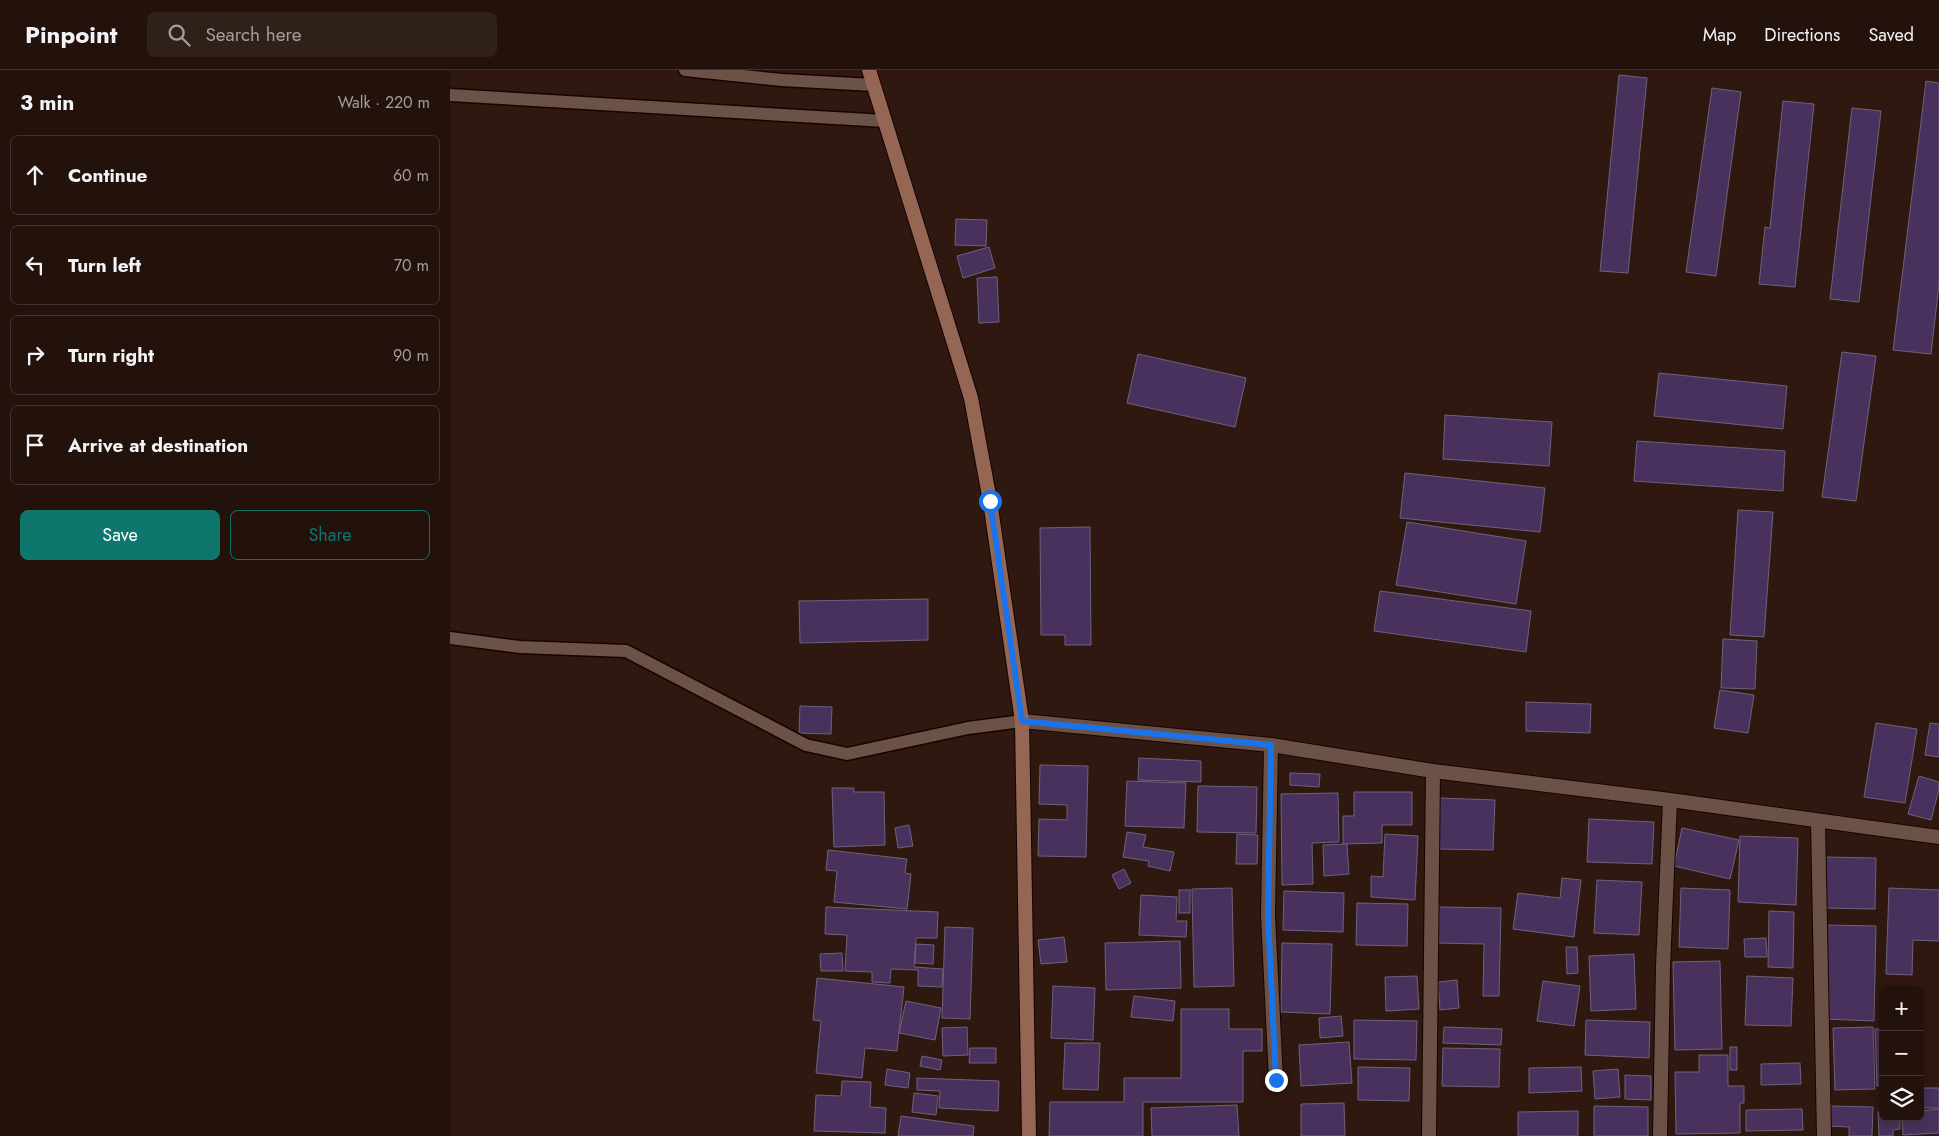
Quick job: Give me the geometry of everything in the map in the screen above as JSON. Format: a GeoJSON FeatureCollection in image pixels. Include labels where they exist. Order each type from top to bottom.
{"type":"FeatureCollection","features":[{"type":"Feature","properties":{"kind":"main road"},"geometry":{"type":"LineString","coordinates":[[868,70],[972,398],[990,501],[1022,721],[1029,1136]]}},
{"type":"Feature","properties":{"kind":"street"},"geometry":{"type":"LineString","coordinates":[[1022,721],[1271,745],[1433,771],[1670,800],[1939,837]]}},
{"type":"Feature","properties":{"kind":"street"},"geometry":{"type":"LineString","coordinates":[[1271,745],[1268,915],[1276,1080]]}},
{"type":"Feature","properties":{"kind":"street"},"geometry":{"type":"LineString","coordinates":[[1429,1136],[1433,771]]}},
{"type":"Feature","properties":{"kind":"street"},"geometry":{"type":"LineString","coordinates":[[1660,1136],[1663,967],[1670,800]]}},
{"type":"Feature","properties":{"kind":"street"},"geometry":{"type":"LineString","coordinates":[[1818,821],[1824,1136]]}},
{"type":"Feature","properties":{"kind":"lane"},"geometry":{"type":"LineString","coordinates":[[685,70],[782,80],[873,85]]}},
{"type":"Feature","properties":{"kind":"lane"},"geometry":{"type":"LineString","coordinates":[[450,95],[885,121]]}},
{"type":"Feature","properties":{"kind":"lane"},"geometry":{"type":"LineString","coordinates":[[450,638],[520,647],[626,651],[806,745],[846,754],[968,728],[1022,721]]}},
{"type":"Feature","properties":{"kind":"building"},"geometry":{"type":"Polygon","coordinates":[[[1619,75],[1647,78],[1628,273],[1600,271],[1619,75]]]}},
{"type":"Feature","properties":{"kind":"building"},"geometry":{"type":"Polygon","coordinates":[[[1926,81],[1939,83],[1939,284],[1931,354],[1893,350],[1926,81]]]}},
{"type":"Feature","properties":{"kind":"building"},"geometry":{"type":"Polygon","coordinates":[[[1712,88],[1741,92],[1716,276],[1686,272],[1712,88]]]}},
{"type":"Feature","properties":{"kind":"building"},"geometry":{"type":"Polygon","coordinates":[[[1783,101],[1814,104],[1795,287],[1759,284],[1765,227],[1770,228],[1783,101]]]}},
{"type":"Feature","properties":{"kind":"building"},"geometry":{"type":"Polygon","coordinates":[[[1852,108],[1881,111],[1859,302],[1830,299],[1852,108]]]}},
{"type":"Feature","properties":{"kind":"building"},"geometry":{"type":"Polygon","coordinates":[[[956,219],[987,220],[986,246],[955,245],[956,219]]]}},
{"type":"Feature","properties":{"kind":"building"},"geometry":{"type":"Polygon","coordinates":[[[989,247],[995,268],[963,278],[957,256],[989,247]]]}},
{"type":"Feature","properties":{"kind":"building"},"geometry":{"type":"Polygon","coordinates":[[[997,277],[999,322],[979,323],[977,278],[997,277]]]}},
{"type":"Feature","properties":{"kind":"building"},"geometry":{"type":"Polygon","coordinates":[[[1842,352],[1876,356],[1856,501],[1822,497],[1842,352]]]}},
{"type":"Feature","properties":{"kind":"building"},"geometry":{"type":"Polygon","coordinates":[[[1138,354],[1246,378],[1235,427],[1127,403],[1138,354]]]}},
{"type":"Feature","properties":{"kind":"building"},"geometry":{"type":"Polygon","coordinates":[[[1659,373],[1787,386],[1783,429],[1654,416],[1659,373]]]}},
{"type":"Feature","properties":{"kind":"building"},"geometry":{"type":"Polygon","coordinates":[[[1445,415],[1552,422],[1549,466],[1443,459],[1445,415]]]}},
{"type":"Feature","properties":{"kind":"building"},"geometry":{"type":"Polygon","coordinates":[[[1637,441],[1785,451],[1783,491],[1634,481],[1637,441]]]}},
{"type":"Feature","properties":{"kind":"building"},"geometry":{"type":"Polygon","coordinates":[[[1405,473],[1545,488],[1540,532],[1400,518],[1405,473]]]}},
{"type":"Feature","properties":{"kind":"building"},"geometry":{"type":"Polygon","coordinates":[[[1738,510],[1773,512],[1764,637],[1730,635],[1738,510]]]}},
{"type":"Feature","properties":{"kind":"building"},"geometry":{"type":"Polygon","coordinates":[[[1407,522],[1526,541],[1516,604],[1396,585],[1407,522]]]}},
{"type":"Feature","properties":{"kind":"building"},"geometry":{"type":"Polygon","coordinates":[[[1090,527],[1091,645],[1065,645],[1065,635],[1041,635],[1040,528],[1090,527]]]}},
{"type":"Feature","properties":{"kind":"building"},"geometry":{"type":"Polygon","coordinates":[[[1380,591],[1531,611],[1526,652],[1374,631],[1380,591]]]}},
{"type":"Feature","properties":{"kind":"building"},"geometry":{"type":"Polygon","coordinates":[[[928,599],[928,640],[800,643],[799,601],[928,599]]]}},
{"type":"Feature","properties":{"kind":"building"},"geometry":{"type":"Polygon","coordinates":[[[1723,639],[1757,641],[1755,689],[1721,688],[1723,639]]]}},
{"type":"Feature","properties":{"kind":"building"},"geometry":{"type":"Polygon","coordinates":[[[1720,690],[1754,695],[1748,733],[1714,728],[1720,690]]]}},
{"type":"Feature","properties":{"kind":"building"},"geometry":{"type":"Polygon","coordinates":[[[1526,702],[1591,704],[1590,733],[1526,731],[1526,702]]]}},
{"type":"Feature","properties":{"kind":"building"},"geometry":{"type":"Polygon","coordinates":[[[800,706],[832,707],[831,734],[799,733],[800,706]]]}},
{"type":"Feature","properties":{"kind":"building"},"geometry":{"type":"Polygon","coordinates":[[[1876,723],[1917,729],[1905,803],[1864,797],[1876,723]]]}},
{"type":"Feature","properties":{"kind":"building"},"geometry":{"type":"Polygon","coordinates":[[[1930,723],[1939,724],[1939,757],[1925,755],[1930,723]]]}},
{"type":"Feature","properties":{"kind":"building"},"geometry":{"type":"Polygon","coordinates":[[[1139,758],[1201,761],[1201,782],[1138,780],[1139,758]]]}},
{"type":"Feature","properties":{"kind":"building"},"geometry":{"type":"Polygon","coordinates":[[[1040,765],[1088,766],[1086,857],[1038,856],[1039,819],[1067,820],[1067,805],[1039,804],[1040,765]]]}},
{"type":"Feature","properties":{"kind":"building"},"geometry":{"type":"Polygon","coordinates":[[[1290,773],[1320,774],[1319,787],[1290,785],[1290,773]]]}},
{"type":"Feature","properties":{"kind":"building"},"geometry":{"type":"Polygon","coordinates":[[[1919,776],[1939,782],[1931,820],[1908,814],[1919,776]]]}},
{"type":"Feature","properties":{"kind":"building"},"geometry":{"type":"Polygon","coordinates":[[[1127,781],[1186,783],[1184,828],[1125,826],[1127,781]]]}},
{"type":"Feature","properties":{"kind":"building"},"geometry":{"type":"Polygon","coordinates":[[[1198,786],[1257,787],[1256,833],[1197,832],[1198,786]]]}},
{"type":"Feature","properties":{"kind":"building"},"geometry":{"type":"Polygon","coordinates":[[[832,788],[854,788],[854,792],[884,792],[885,845],[834,847],[832,788]]]}},
{"type":"Feature","properties":{"kind":"building"},"geometry":{"type":"Polygon","coordinates":[[[1354,792],[1412,792],[1412,825],[1382,825],[1382,843],[1343,844],[1343,816],[1354,816],[1354,792]]]}},
{"type":"Feature","properties":{"kind":"building"},"geometry":{"type":"Polygon","coordinates":[[[1338,793],[1339,842],[1312,843],[1313,884],[1282,885],[1281,794],[1338,793]]]}},
{"type":"Feature","properties":{"kind":"building"},"geometry":{"type":"Polygon","coordinates":[[[1440,798],[1495,800],[1493,850],[1438,849],[1440,798]]]}},
{"type":"Feature","properties":{"kind":"building"},"geometry":{"type":"Polygon","coordinates":[[[1589,819],[1654,822],[1652,864],[1587,862],[1589,819]]]}},
{"type":"Feature","properties":{"kind":"building"},"geometry":{"type":"Polygon","coordinates":[[[909,825],[913,846],[898,848],[895,828],[909,825]]]}},
{"type":"Feature","properties":{"kind":"building"},"geometry":{"type":"Polygon","coordinates":[[[1682,828],[1739,840],[1730,879],[1674,866],[1682,828]]]}},
{"type":"Feature","properties":{"kind":"building"},"geometry":{"type":"Polygon","coordinates":[[[1127,832],[1146,835],[1143,847],[1174,852],[1170,871],[1148,866],[1149,861],[1123,857],[1127,832]]]}},
{"type":"Feature","properties":{"kind":"building"},"geometry":{"type":"Polygon","coordinates":[[[1237,834],[1258,835],[1257,864],[1236,864],[1237,834]]]}},
{"type":"Feature","properties":{"kind":"building"},"geometry":{"type":"Polygon","coordinates":[[[1385,834],[1418,836],[1415,900],[1371,897],[1371,876],[1383,877],[1385,834]]]}},
{"type":"Feature","properties":{"kind":"building"},"geometry":{"type":"Polygon","coordinates":[[[1740,836],[1798,838],[1796,905],[1738,902],[1740,836]]]}},
{"type":"Feature","properties":{"kind":"building"},"geometry":{"type":"Polygon","coordinates":[[[1347,844],[1349,874],[1324,876],[1323,845],[1347,844]]]}},
{"type":"Feature","properties":{"kind":"building"},"geometry":{"type":"Polygon","coordinates":[[[828,850],[907,859],[905,873],[911,874],[907,909],[834,902],[837,871],[826,870],[828,850]]]}},
{"type":"Feature","properties":{"kind":"building"},"geometry":{"type":"Polygon","coordinates":[[[1825,857],[1876,858],[1875,909],[1824,908],[1825,857]]]}},
{"type":"Feature","properties":{"kind":"building"},"geometry":{"type":"Polygon","coordinates":[[[1124,869],[1131,883],[1119,889],[1112,875],[1124,869]]]}},
{"type":"Feature","properties":{"kind":"building"},"geometry":{"type":"Polygon","coordinates":[[[1562,878],[1581,880],[1574,937],[1513,929],[1518,893],[1560,898],[1562,878]]]}},
{"type":"Feature","properties":{"kind":"building"},"geometry":{"type":"Polygon","coordinates":[[[1597,880],[1642,882],[1639,935],[1594,933],[1597,880]]]}},
{"type":"Feature","properties":{"kind":"building"},"geometry":{"type":"Polygon","coordinates":[[[1232,888],[1234,986],[1194,987],[1192,889],[1232,888]]]}},
{"type":"Feature","properties":{"kind":"building"},"geometry":{"type":"Polygon","coordinates":[[[1681,888],[1730,890],[1728,949],[1679,947],[1681,888]]]}},
{"type":"Feature","properties":{"kind":"building"},"geometry":{"type":"Polygon","coordinates":[[[1889,888],[1939,890],[1939,941],[1913,940],[1912,975],[1886,974],[1889,888]]]}},
{"type":"Feature","properties":{"kind":"building"},"geometry":{"type":"Polygon","coordinates":[[[1179,890],[1190,890],[1190,913],[1179,913],[1179,890]]]}},
{"type":"Feature","properties":{"kind":"building"},"geometry":{"type":"Polygon","coordinates":[[[1284,891],[1344,893],[1343,932],[1283,930],[1284,891]]]}},
{"type":"Feature","properties":{"kind":"building"},"geometry":{"type":"Polygon","coordinates":[[[1141,895],[1177,897],[1176,921],[1187,921],[1186,937],[1139,935],[1141,895]]]}},
{"type":"Feature","properties":{"kind":"building"},"geometry":{"type":"Polygon","coordinates":[[[1357,903],[1408,904],[1407,946],[1356,945],[1357,903]]]}},
{"type":"Feature","properties":{"kind":"building"},"geometry":{"type":"Polygon","coordinates":[[[826,907],[938,912],[937,938],[916,938],[914,967],[943,969],[942,987],[918,986],[918,970],[891,969],[890,983],[872,982],[872,972],[845,971],[847,935],[825,934],[826,907]]]}},
{"type":"Feature","properties":{"kind":"building"},"geometry":{"type":"Polygon","coordinates":[[[1437,907],[1501,908],[1499,996],[1483,996],[1484,944],[1436,943],[1437,907]]]}},
{"type":"Feature","properties":{"kind":"building"},"geometry":{"type":"Polygon","coordinates":[[[1769,911],[1794,912],[1793,968],[1768,967],[1769,911]]]}},
{"type":"Feature","properties":{"kind":"building"},"geometry":{"type":"Polygon","coordinates":[[[1827,925],[1876,926],[1874,1021],[1825,1019],[1827,925]]]}},
{"type":"Feature","properties":{"kind":"building"},"geometry":{"type":"Polygon","coordinates":[[[945,927],[973,928],[970,1019],[942,1018],[945,927]]]}},
{"type":"Feature","properties":{"kind":"building"},"geometry":{"type":"Polygon","coordinates":[[[1064,937],[1067,962],[1041,964],[1038,940],[1064,937]]]}},
{"type":"Feature","properties":{"kind":"building"},"geometry":{"type":"Polygon","coordinates":[[[1766,938],[1767,957],[1745,957],[1744,939],[1766,938]]]}},
{"type":"Feature","properties":{"kind":"building"},"geometry":{"type":"Polygon","coordinates":[[[1180,941],[1181,988],[1106,990],[1105,943],[1180,941]]]}},
{"type":"Feature","properties":{"kind":"building"},"geometry":{"type":"Polygon","coordinates":[[[1282,943],[1332,944],[1330,1014],[1281,1012],[1282,943]]]}},
{"type":"Feature","properties":{"kind":"building"},"geometry":{"type":"Polygon","coordinates":[[[916,944],[934,945],[933,964],[915,963],[916,944]]]}},
{"type":"Feature","properties":{"kind":"building"},"geometry":{"type":"Polygon","coordinates":[[[1566,947],[1577,947],[1578,973],[1567,974],[1566,947]]]}},
{"type":"Feature","properties":{"kind":"building"},"geometry":{"type":"Polygon","coordinates":[[[842,953],[843,971],[821,971],[820,954],[842,953]]]}},
{"type":"Feature","properties":{"kind":"building"},"geometry":{"type":"Polygon","coordinates":[[[1634,954],[1636,1009],[1591,1011],[1589,956],[1634,954]]]}},
{"type":"Feature","properties":{"kind":"building"},"geometry":{"type":"Polygon","coordinates":[[[1720,961],[1722,1049],[1675,1050],[1673,962],[1720,961]]]}},
{"type":"Feature","properties":{"kind":"building"},"geometry":{"type":"Polygon","coordinates":[[[1417,976],[1419,1009],[1386,1011],[1385,977],[1417,976]]]}},
{"type":"Feature","properties":{"kind":"building"},"geometry":{"type":"Polygon","coordinates":[[[1747,976],[1793,978],[1791,1026],[1745,1025],[1747,976]]]}},
{"type":"Feature","properties":{"kind":"building"},"geometry":{"type":"Polygon","coordinates":[[[817,978],[904,987],[897,1051],[865,1048],[862,1078],[816,1073],[821,1021],[813,1020],[817,978]]]}},
{"type":"Feature","properties":{"kind":"building"},"geometry":{"type":"Polygon","coordinates":[[[1457,980],[1459,1008],[1440,1010],[1438,982],[1457,980]]]}},
{"type":"Feature","properties":{"kind":"building"},"geometry":{"type":"Polygon","coordinates":[[[1543,981],[1580,986],[1574,1026],[1537,1021],[1543,981]]]}},
{"type":"Feature","properties":{"kind":"building"},"geometry":{"type":"Polygon","coordinates":[[[1053,986],[1095,988],[1093,1040],[1051,1038],[1053,986]]]}},
{"type":"Feature","properties":{"kind":"building"},"geometry":{"type":"Polygon","coordinates":[[[1134,996],[1175,1001],[1173,1021],[1131,1017],[1134,996]]]}},
{"type":"Feature","properties":{"kind":"building"},"geometry":{"type":"Polygon","coordinates":[[[906,1001],[941,1008],[935,1040],[899,1033],[906,1001]]]}},
{"type":"Feature","properties":{"kind":"building"},"geometry":{"type":"Polygon","coordinates":[[[1181,1009],[1229,1009],[1229,1029],[1262,1029],[1262,1051],[1243,1051],[1243,1102],[1143,1102],[1143,1136],[1049,1136],[1050,1102],[1124,1102],[1124,1078],[1181,1078],[1181,1009]]]}},
{"type":"Feature","properties":{"kind":"building"},"geometry":{"type":"Polygon","coordinates":[[[1341,1016],[1343,1036],[1320,1038],[1319,1018],[1341,1016]]]}},
{"type":"Feature","properties":{"kind":"building"},"geometry":{"type":"Polygon","coordinates":[[[1354,1020],[1417,1021],[1416,1060],[1354,1059],[1354,1020]]]}},
{"type":"Feature","properties":{"kind":"building"},"geometry":{"type":"Polygon","coordinates":[[[1586,1020],[1650,1022],[1649,1058],[1585,1055],[1586,1020]]]}},
{"type":"Feature","properties":{"kind":"building"},"geometry":{"type":"Polygon","coordinates":[[[967,1027],[968,1055],[943,1056],[942,1028],[967,1027]]]}},
{"type":"Feature","properties":{"kind":"building"},"geometry":{"type":"Polygon","coordinates":[[[1444,1027],[1502,1029],[1501,1045],[1443,1043],[1444,1027]]]}},
{"type":"Feature","properties":{"kind":"building"},"geometry":{"type":"Polygon","coordinates":[[[1873,1027],[1875,1089],[1835,1090],[1833,1028],[1873,1027]]]}},
{"type":"Feature","properties":{"kind":"building"},"geometry":{"type":"Polygon","coordinates":[[[1875,1029],[1879,1029],[1879,1086],[1877,1086],[1875,1029]]]}},
{"type":"Feature","properties":{"kind":"building"},"geometry":{"type":"Polygon","coordinates":[[[1349,1042],[1352,1083],[1301,1086],[1299,1045],[1349,1042]]]}},
{"type":"Feature","properties":{"kind":"building"},"geometry":{"type":"Polygon","coordinates":[[[1065,1043],[1100,1043],[1098,1090],[1063,1089],[1065,1043]]]}},
{"type":"Feature","properties":{"kind":"building"},"geometry":{"type":"Polygon","coordinates":[[[1730,1047],[1737,1047],[1737,1070],[1730,1070],[1730,1047]]]}},
{"type":"Feature","properties":{"kind":"building"},"geometry":{"type":"Polygon","coordinates":[[[970,1048],[996,1048],[996,1063],[969,1063],[970,1048]]]}},
{"type":"Feature","properties":{"kind":"building"},"geometry":{"type":"Polygon","coordinates":[[[1443,1048],[1500,1049],[1499,1087],[1442,1086],[1443,1048]]]}},
{"type":"Feature","properties":{"kind":"building"},"geometry":{"type":"Polygon","coordinates":[[[1699,1055],[1728,1055],[1728,1086],[1744,1086],[1744,1103],[1740,1103],[1740,1133],[1676,1134],[1675,1072],[1699,1072],[1699,1055]]]}},
{"type":"Feature","properties":{"kind":"building"},"geometry":{"type":"Polygon","coordinates":[[[922,1056],[942,1060],[940,1070],[920,1066],[922,1056]]]}},
{"type":"Feature","properties":{"kind":"building"},"geometry":{"type":"Polygon","coordinates":[[[1800,1063],[1801,1084],[1761,1085],[1761,1064],[1800,1063]]]}},
{"type":"Feature","properties":{"kind":"building"},"geometry":{"type":"Polygon","coordinates":[[[1358,1067],[1410,1068],[1409,1101],[1358,1100],[1358,1067]]]}},
{"type":"Feature","properties":{"kind":"building"},"geometry":{"type":"Polygon","coordinates":[[[1581,1067],[1582,1091],[1529,1093],[1529,1068],[1581,1067]]]}},
{"type":"Feature","properties":{"kind":"building"},"geometry":{"type":"Polygon","coordinates":[[[887,1069],[910,1073],[908,1088],[885,1085],[887,1069]]]}},
{"type":"Feature","properties":{"kind":"building"},"geometry":{"type":"Polygon","coordinates":[[[1618,1069],[1620,1097],[1595,1099],[1593,1071],[1618,1069]]]}},
{"type":"Feature","properties":{"kind":"building"},"geometry":{"type":"Polygon","coordinates":[[[1625,1075],[1651,1076],[1651,1100],[1625,1099],[1625,1075]]]}},
{"type":"Feature","properties":{"kind":"building"},"geometry":{"type":"Polygon","coordinates":[[[917,1078],[999,1081],[998,1111],[939,1108],[940,1091],[917,1090],[917,1078]]]}},
{"type":"Feature","properties":{"kind":"building"},"geometry":{"type":"Polygon","coordinates":[[[842,1081],[871,1082],[870,1107],[886,1108],[885,1133],[814,1131],[816,1095],[841,1096],[842,1081]]]}},
{"type":"Feature","properties":{"kind":"building"},"geometry":{"type":"Polygon","coordinates":[[[1924,1088],[1939,1088],[1939,1108],[1924,1108],[1924,1088]]]}},
{"type":"Feature","properties":{"kind":"building"},"geometry":{"type":"Polygon","coordinates":[[[914,1093],[938,1096],[936,1115],[912,1112],[914,1093]]]}},
{"type":"Feature","properties":{"kind":"building"},"geometry":{"type":"Polygon","coordinates":[[[1344,1103],[1345,1136],[1301,1136],[1301,1104],[1344,1103]]]}},
{"type":"Feature","properties":{"kind":"building"},"geometry":{"type":"Polygon","coordinates":[[[1237,1105],[1239,1136],[1152,1136],[1151,1108],[1237,1105]]]}},
{"type":"Feature","properties":{"kind":"building"},"geometry":{"type":"Polygon","coordinates":[[[1594,1106],[1648,1107],[1648,1136],[1594,1136],[1594,1106]]]}},
{"type":"Feature","properties":{"kind":"building"},"geometry":{"type":"Polygon","coordinates":[[[1829,1106],[1873,1107],[1872,1136],[1849,1136],[1849,1127],[1828,1126],[1829,1106]]]}},
{"type":"Feature","properties":{"kind":"building"},"geometry":{"type":"Polygon","coordinates":[[[1802,1109],[1803,1130],[1746,1131],[1746,1110],[1802,1109]]]}},
{"type":"Feature","properties":{"kind":"building"},"geometry":{"type":"Polygon","coordinates":[[[1939,1109],[1939,1133],[1903,1135],[1902,1121],[1924,1121],[1924,1111],[1939,1109]]]}},
{"type":"Feature","properties":{"kind":"building"},"geometry":{"type":"Polygon","coordinates":[[[1578,1111],[1578,1136],[1518,1136],[1518,1112],[1578,1111]]]}},
{"type":"Feature","properties":{"kind":"building"},"geometry":{"type":"Polygon","coordinates":[[[1878,1112],[1879,1121],[1900,1121],[1900,1129],[1893,1130],[1893,1136],[1879,1136],[1878,1112]]]}},
{"type":"Feature","properties":{"kind":"building"},"geometry":{"type":"Polygon","coordinates":[[[901,1116],[974,1126],[973,1136],[898,1136],[901,1116]]]}},
{"type":"Feature","properties":{"kind":"route"},"geometry":{"type":"LineString","coordinates":[[990,501],[1022,721],[1271,745],[1268,915],[1276,1080]]}}]}
